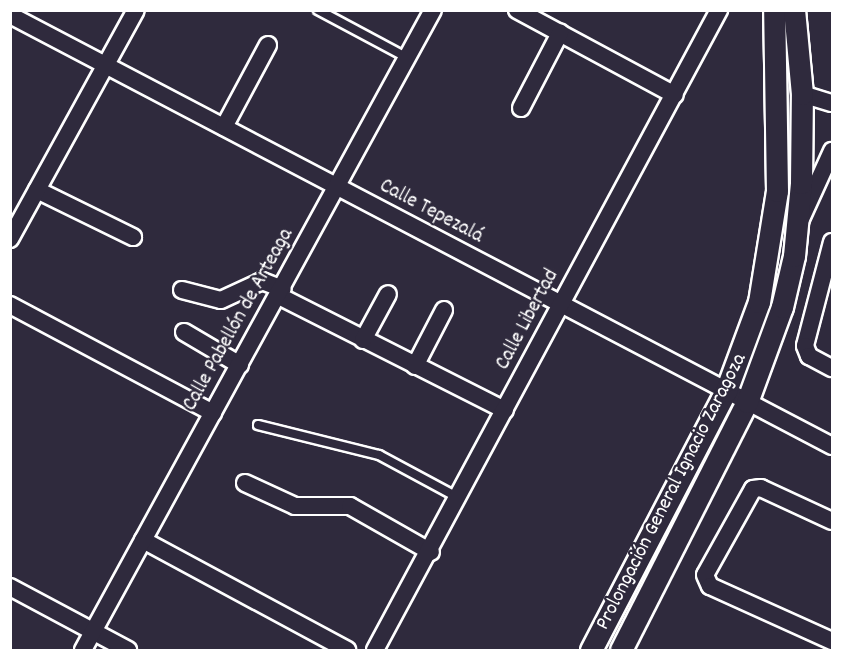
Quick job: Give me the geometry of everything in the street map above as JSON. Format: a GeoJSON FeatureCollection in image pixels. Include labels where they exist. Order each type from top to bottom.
{"type":"FeatureCollection","features":[{"type":"Feature","properties":{"kind":"street"},"geometry":{"type":"LineString","coordinates":[[10,239],[136,10]]}},
{"type":"Feature","properties":{"kind":"street","name":"Calle Pabellón de Arteaga"},"geometry":{"type":"LineString","coordinates":[[83,651],[281,293],[433,10]]}},
{"type":"Feature","properties":{"kind":"street"},"geometry":{"type":"LineString","coordinates":[[517,10],[675,95]]}},
{"type":"Feature","properties":{"kind":"street","name":"Calle Libertad"},"geometry":{"type":"LineString","coordinates":[[375,651],[431,552],[719,10]]}},
{"type":"Feature","properties":{"kind":"street","name":"Prolongación General Ignacio Zaragoza"},"geometry":{"type":"LineString","coordinates":[[591,651],[726,391],[759,302],[773,230],[778,147],[774,10]]}},
{"type":"Feature","properties":{"kind":"street","name":"Prolongación General Ignacio Zaragoza"},"geometry":{"type":"LineString","coordinates":[[621,651],[747,402],[782,307],[797,228],[802,94],[795,13]]}},
{"type":"Feature","properties":{"kind":"street","name":"Calle Tepezalá"},"geometry":{"type":"LineString","coordinates":[[10,15],[832,446]]}},
{"type":"Feature","properties":{"kind":"street"},"geometry":{"type":"LineString","coordinates":[[521,108],[560,33]]}},
{"type":"Feature","properties":{"kind":"street"},"geometry":{"type":"LineString","coordinates":[[224,127],[268,45]]}},
{"type":"Feature","properties":{"kind":"street"},"geometry":{"type":"LineString","coordinates":[[802,94],[832,103]]}},
{"type":"Feature","properties":{"kind":"street"},"geometry":{"type":"LineString","coordinates":[[797,228],[832,151]]}},
{"type":"Feature","properties":{"kind":"street"},"geometry":{"type":"LineString","coordinates":[[37,190],[133,237]]}},
{"type":"Feature","properties":{"kind":"street"},"geometry":{"type":"LineString","coordinates":[[832,242],[805,346],[809,356],[832,368]]}},
{"type":"Feature","properties":{"kind":"street"},"geometry":{"type":"LineString","coordinates":[[182,290],[221,300],[262,281],[363,340],[505,410]]}},
{"type":"Feature","properties":{"kind":"street"},"geometry":{"type":"LineString","coordinates":[[363,340],[388,294]]}},
{"type":"Feature","properties":{"kind":"street"},"geometry":{"type":"LineString","coordinates":[[10,305],[213,413]]}},
{"type":"Feature","properties":{"kind":"street"},"geometry":{"type":"LineString","coordinates":[[415,366],[444,310]]}},
{"type":"Feature","properties":{"kind":"street"},"geometry":{"type":"LineString","coordinates":[[184,332],[240,365]]}},
{"type":"Feature","properties":{"kind":"street"},"geometry":{"type":"LineString","coordinates":[[245,483],[295,506],[350,506],[431,552]]}},
{"type":"Feature","properties":{"kind":"street"},"geometry":{"type":"LineString","coordinates":[[832,521],[761,488],[753,489],[705,575],[710,586],[832,641]]}},
{"type":"Feature","properties":{"kind":"street"},"geometry":{"type":"LineString","coordinates":[[143,540],[347,651]]}},
{"type":"Feature","properties":{"kind":"street"},"geometry":{"type":"LineString","coordinates":[[10,587],[128,651]]}},
{"type":"Feature","properties":{"kind":"lane"},"geometry":{"type":"LineString","coordinates":[[318,10],[408,58]]}},
{"type":"Feature","properties":{"kind":"lane"},"geometry":{"type":"LineString","coordinates":[[258,425],[379,455],[459,498]]}}]}
